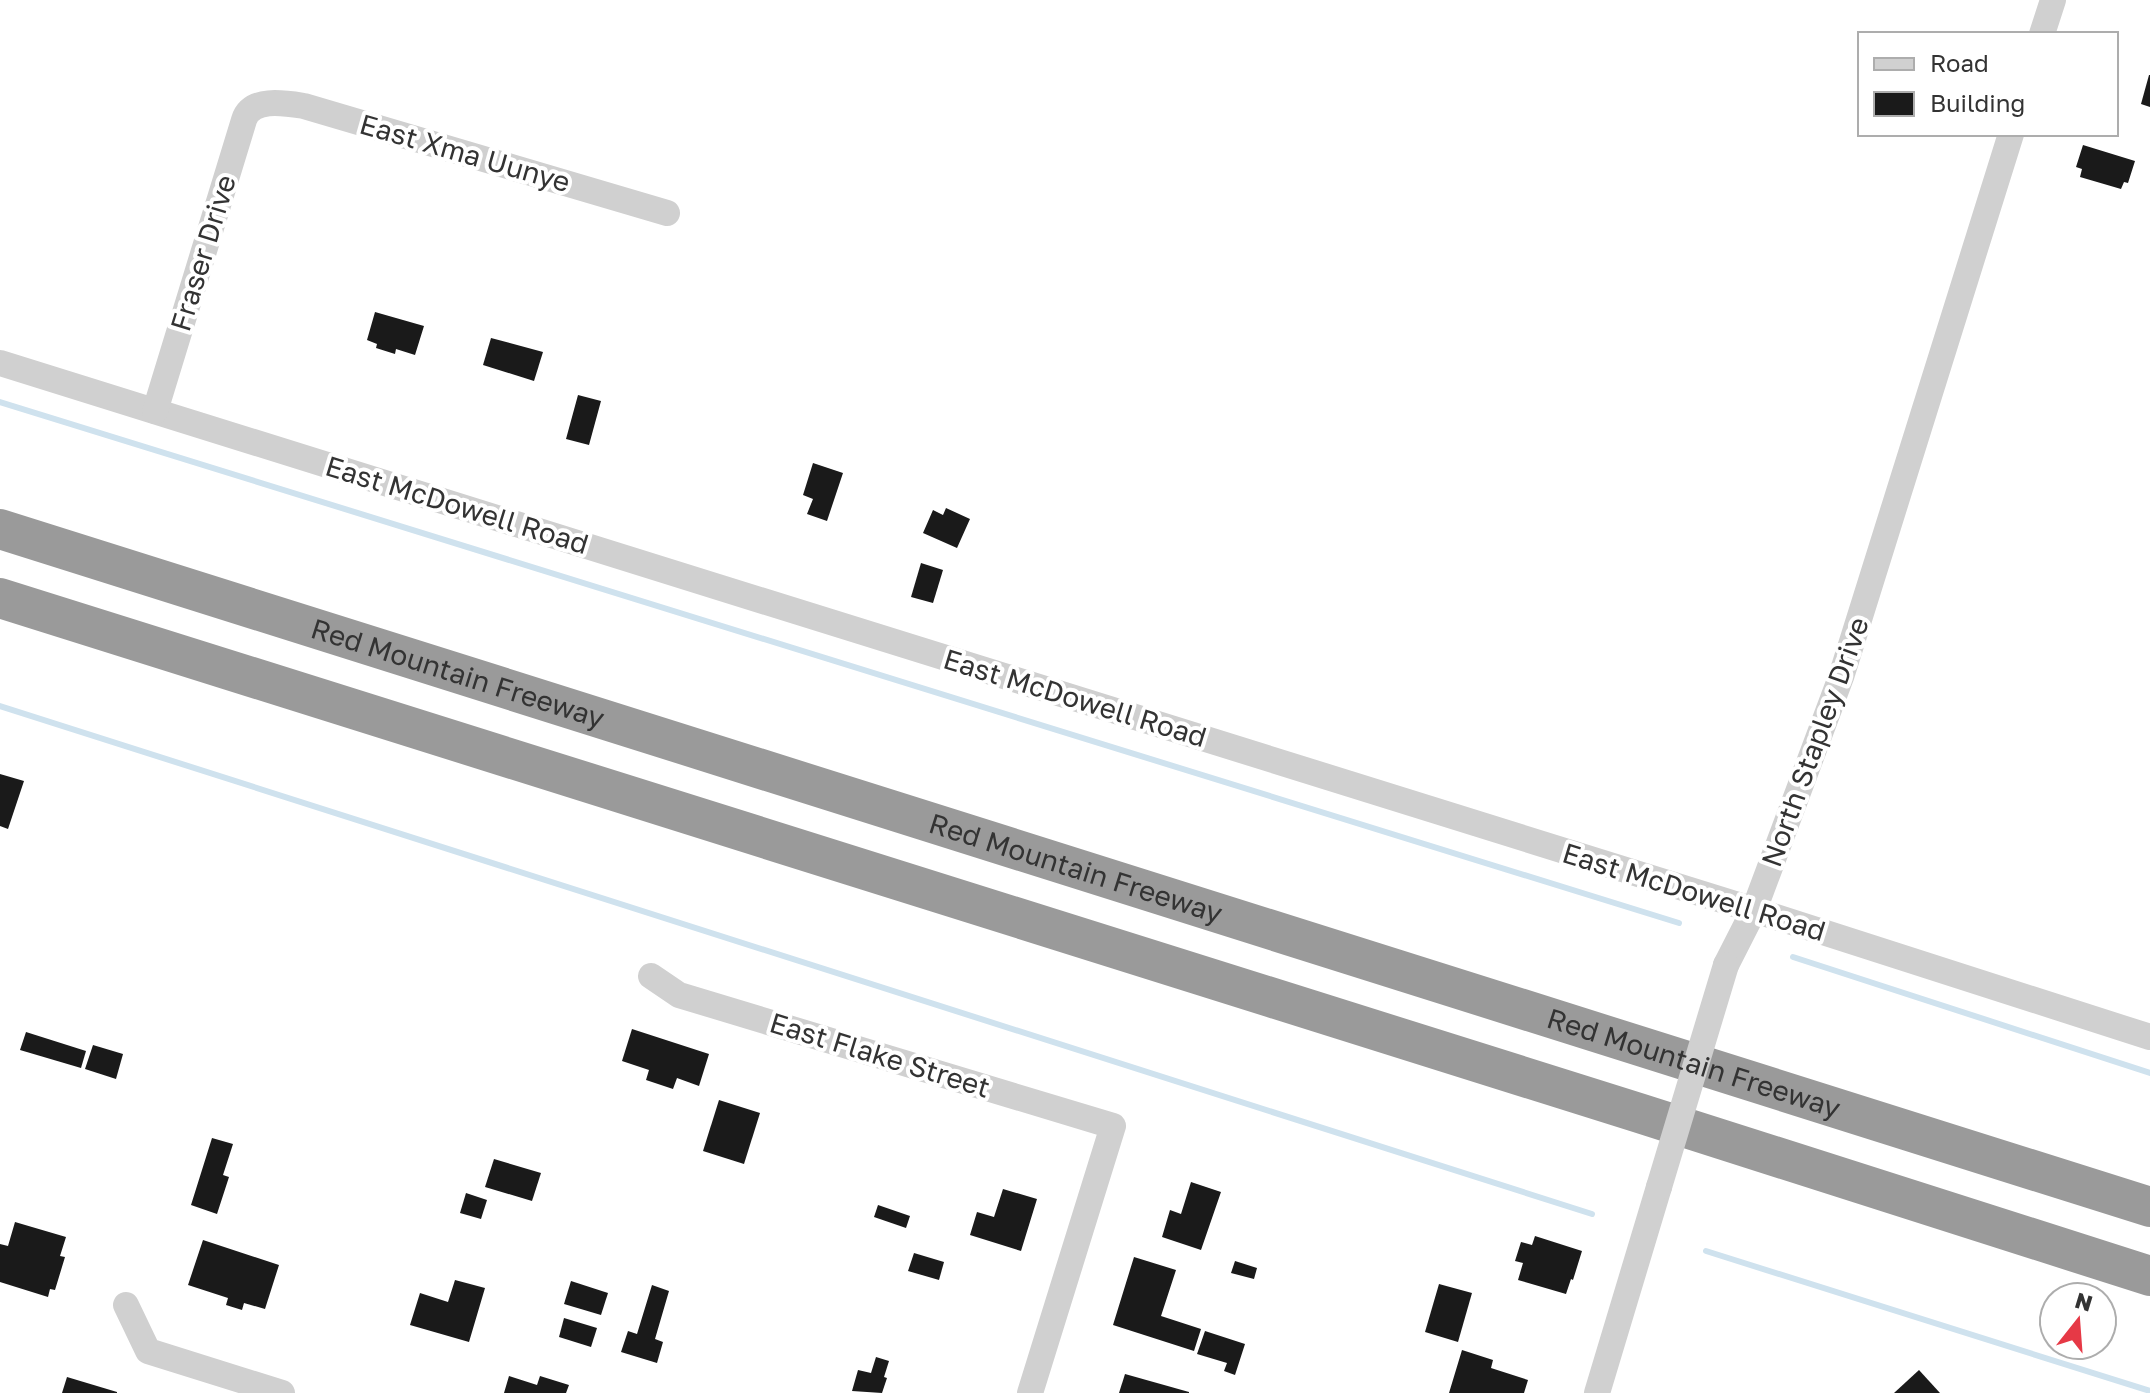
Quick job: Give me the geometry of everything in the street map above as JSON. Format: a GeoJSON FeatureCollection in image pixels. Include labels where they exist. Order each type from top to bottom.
{"type":"FeatureCollection","features":[{"type":"Feature","properties":{"kind":"highway","name":"Red Mountain Freeway"},"geometry":{"type":"LineString","coordinates":[[0,529],[2150,1207]]}},
{"type":"Feature","properties":{"kind":"highway"},"geometry":{"type":"LineString","coordinates":[[0,598],[2150,1276]]}},
{"type":"Feature","properties":{"kind":"street"},"geometry":{"type":"LineString","coordinates":[[2043,32],[2053,0]]}},
{"type":"Feature","properties":{"kind":"street","name":"East Xma Uunye"},"geometry":{"type":"LineString","coordinates":[[261,105],[304,106],[667,213]]}},
{"type":"Feature","properties":{"kind":"street","name":"Fraser Drive"},"geometry":{"type":"LineString","coordinates":[[155,411],[247,111],[261,105]]}},
{"type":"Feature","properties":{"kind":"street","name":"North Stapley Drive"},"geometry":{"type":"LineString","coordinates":[[1597,1393],[1726,965],[1754,910],[1841,677],[2010,136]]}},
{"type":"Feature","properties":{"kind":"street","name":"East McDowell Road"},"geometry":{"type":"LineString","coordinates":[[0,363],[1754,910],[2150,1037]]}},
{"type":"Feature","properties":{"kind":"street","name":"East Flake Street"},"geometry":{"type":"LineString","coordinates":[[651,976],[679,995],[1113,1126],[1030,1393]]}},
{"type":"Feature","properties":{"kind":"street"},"geometry":{"type":"LineString","coordinates":[[126,1305],[148,1351],[282,1393]]}},
{"type":"Feature","properties":{"kind":"building"},"geometry":{"type":"Polygon","coordinates":[[[2150,75],[2150,107],[2141,104],[2150,75]]]}},
{"type":"Feature","properties":{"kind":"building"},"geometry":{"type":"Polygon","coordinates":[[[2083,145],[2135,161],[2128,183],[2124,182],[2121,189],[2080,177],[2082,169],[2076,167],[2083,145]]]}},
{"type":"Feature","properties":{"kind":"building"},"geometry":{"type":"Polygon","coordinates":[[[375,312],[424,326],[415,355],[396,349],[395,354],[376,348],[377,344],[367,340],[375,312]]]}},
{"type":"Feature","properties":{"kind":"building"},"geometry":{"type":"Polygon","coordinates":[[[491,338],[543,352],[534,381],[483,365],[491,338]]]}},
{"type":"Feature","properties":{"kind":"building"},"geometry":{"type":"Polygon","coordinates":[[[578,395],[601,401],[589,445],[566,439],[578,395]]]}},
{"type":"Feature","properties":{"kind":"building"},"geometry":{"type":"Polygon","coordinates":[[[813,463],[843,473],[827,521],[807,514],[813,499],[803,495],[813,463]]]}},
{"type":"Feature","properties":{"kind":"building"},"geometry":{"type":"Polygon","coordinates":[[[946,508],[970,519],[957,548],[923,533],[933,510],[943,515],[946,508]]]}},
{"type":"Feature","properties":{"kind":"building"},"geometry":{"type":"Polygon","coordinates":[[[921,563],[943,570],[933,603],[911,597],[921,563]]]}},
{"type":"Feature","properties":{"kind":"building"},"geometry":{"type":"Polygon","coordinates":[[[0,774],[24,781],[8,829],[0,826],[0,774]]]}},
{"type":"Feature","properties":{"kind":"building"},"geometry":{"type":"Polygon","coordinates":[[[632,1029],[709,1054],[699,1086],[677,1078],[673,1089],[646,1080],[649,1070],[622,1061],[632,1029]]]}},
{"type":"Feature","properties":{"kind":"building"},"geometry":{"type":"Polygon","coordinates":[[[26,1032],[86,1051],[81,1068],[20,1050],[26,1032]]]}},
{"type":"Feature","properties":{"kind":"building"},"geometry":{"type":"Polygon","coordinates":[[[93,1045],[123,1054],[116,1079],[85,1069],[93,1045]]]}},
{"type":"Feature","properties":{"kind":"building"},"geometry":{"type":"Polygon","coordinates":[[[719,1100],[760,1113],[744,1164],[703,1151],[719,1100]]]}},
{"type":"Feature","properties":{"kind":"building"},"geometry":{"type":"Polygon","coordinates":[[[212,1138],[233,1144],[223,1175],[229,1177],[217,1214],[191,1205],[212,1138]]]}},
{"type":"Feature","properties":{"kind":"building"},"geometry":{"type":"Polygon","coordinates":[[[494,1159],[541,1173],[532,1201],[485,1187],[494,1159]]]}},
{"type":"Feature","properties":{"kind":"building"},"geometry":{"type":"Polygon","coordinates":[[[1191,1182],[1221,1192],[1201,1250],[1162,1237],[1170,1210],[1181,1214],[1191,1182]]]}},
{"type":"Feature","properties":{"kind":"building"},"geometry":{"type":"Polygon","coordinates":[[[1003,1189],[1037,1199],[1021,1251],[970,1235],[977,1212],[994,1217],[1003,1189]]]}},
{"type":"Feature","properties":{"kind":"building"},"geometry":{"type":"Polygon","coordinates":[[[466,1193],[487,1200],[481,1219],[460,1213],[466,1193]]]}},
{"type":"Feature","properties":{"kind":"building"},"geometry":{"type":"Polygon","coordinates":[[[878,1205],[910,1216],[906,1228],[874,1217],[878,1205]]]}},
{"type":"Feature","properties":{"kind":"building"},"geometry":{"type":"Polygon","coordinates":[[[15,1222],[66,1237],[60,1256],[65,1257],[55,1290],[50,1289],[48,1297],[0,1282],[0,1244],[8,1246],[15,1222]]]}},
{"type":"Feature","properties":{"kind":"building"},"geometry":{"type":"Polygon","coordinates":[[[1535,1236],[1582,1251],[1566,1294],[1518,1280],[1523,1263],[1515,1261],[1521,1242],[1532,1245],[1535,1236]]]}},
{"type":"Feature","properties":{"kind":"building"},"geometry":{"type":"Polygon","coordinates":[[[203,1240],[279,1265],[265,1309],[244,1303],[242,1310],[226,1305],[228,1298],[188,1285],[203,1240]]]}},
{"type":"Feature","properties":{"kind":"building"},"geometry":{"type":"Polygon","coordinates":[[[914,1253],[944,1262],[939,1280],[908,1271],[914,1253]]]}},
{"type":"Feature","properties":{"kind":"building"},"geometry":{"type":"Polygon","coordinates":[[[1134,1257],[1176,1270],[1161,1316],[1201,1329],[1194,1351],[1113,1325],[1134,1257]]]}},
{"type":"Feature","properties":{"kind":"building"},"geometry":{"type":"Polygon","coordinates":[[[1235,1261],[1257,1268],[1254,1279],[1231,1273],[1235,1261]]]}},
{"type":"Feature","properties":{"kind":"building"},"geometry":{"type":"Polygon","coordinates":[[[455,1280],[485,1288],[469,1342],[410,1325],[420,1293],[448,1302],[455,1280]]]}},
{"type":"Feature","properties":{"kind":"building"},"geometry":{"type":"Polygon","coordinates":[[[571,1281],[608,1293],[601,1315],[564,1304],[571,1281]]]}},
{"type":"Feature","properties":{"kind":"building"},"geometry":{"type":"Polygon","coordinates":[[[1439,1284],[1472,1293],[1458,1342],[1425,1332],[1439,1284]]]}},
{"type":"Feature","properties":{"kind":"building"},"geometry":{"type":"Polygon","coordinates":[[[652,1285],[669,1291],[655,1339],[663,1342],[657,1363],[621,1352],[628,1331],[637,1334],[652,1285]]]}},
{"type":"Feature","properties":{"kind":"building"},"geometry":{"type":"Polygon","coordinates":[[[564,1318],[597,1328],[591,1347],[559,1337],[564,1318]]]}},
{"type":"Feature","properties":{"kind":"building"},"geometry":{"type":"Polygon","coordinates":[[[1205,1331],[1245,1344],[1235,1375],[1224,1371],[1227,1363],[1197,1354],[1205,1331]]]}},
{"type":"Feature","properties":{"kind":"building"},"geometry":{"type":"Polygon","coordinates":[[[1462,1350],[1493,1360],[1491,1368],[1528,1380],[1524,1393],[1449,1393],[1462,1350]]]}},
{"type":"Feature","properties":{"kind":"building"},"geometry":{"type":"Polygon","coordinates":[[[876,1357],[889,1361],[882,1393],[852,1391],[858,1370],[871,1373],[876,1357]]]}},
{"type":"Feature","properties":{"kind":"building"},"geometry":{"type":"Polygon","coordinates":[[[1919,1370],[1940,1393],[1894,1393],[1919,1370]]]}},
{"type":"Feature","properties":{"kind":"building"},"geometry":{"type":"Polygon","coordinates":[[[1125,1374],[1189,1392],[1189,1393],[1119,1393],[1125,1374]]]}},
{"type":"Feature","properties":{"kind":"building"},"geometry":{"type":"Polygon","coordinates":[[[509,1376],[537,1385],[540,1376],[569,1385],[566,1393],[504,1393],[509,1376]]]}},
{"type":"Feature","properties":{"kind":"building"},"geometry":{"type":"Polygon","coordinates":[[[67,1377],[117,1392],[117,1393],[62,1393],[67,1377]]]}},
{"type":"Feature","properties":{"kind":"waterway"},"geometry":{"type":"LineString","coordinates":[[0,402],[1679,923]]}},
{"type":"Feature","properties":{"kind":"waterway"},"geometry":{"type":"LineString","coordinates":[[0,706],[1592,1214]]}},
{"type":"Feature","properties":{"kind":"waterway"},"geometry":{"type":"LineString","coordinates":[[1793,957],[2150,1073]]}},
{"type":"Feature","properties":{"kind":"waterway"},"geometry":{"type":"LineString","coordinates":[[1706,1251],[2150,1391]]}}]}
